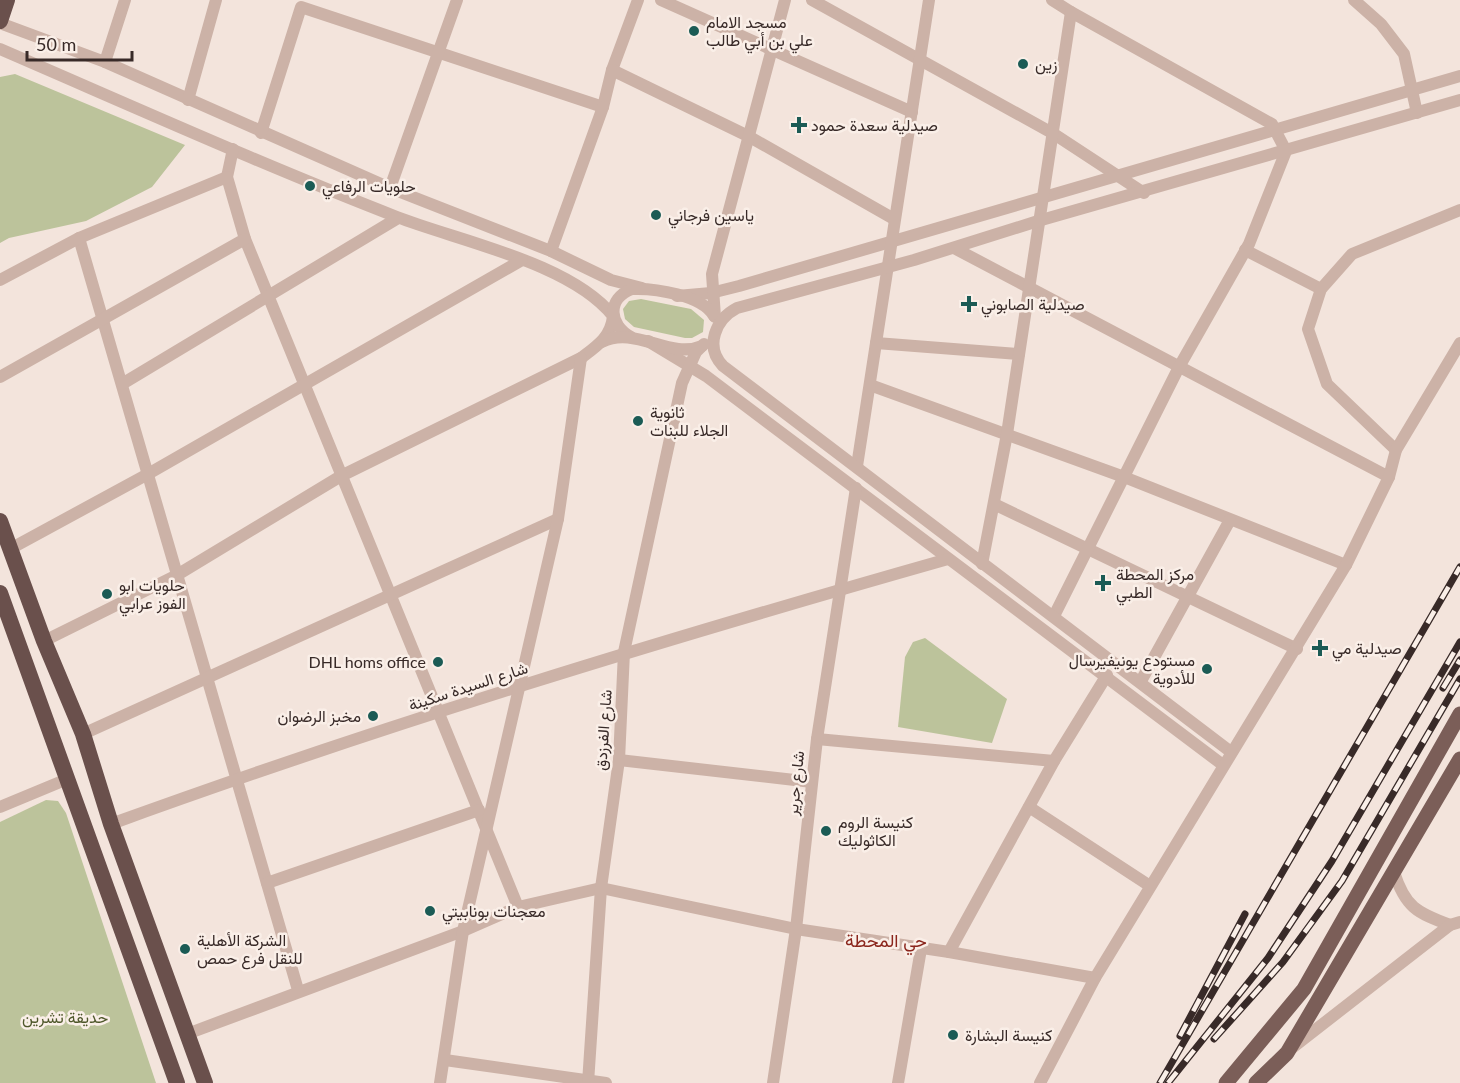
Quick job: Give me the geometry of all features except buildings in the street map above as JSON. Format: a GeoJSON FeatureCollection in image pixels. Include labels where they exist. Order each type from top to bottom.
{"type":"FeatureCollection","features":[{"type":"Feature","properties":{"kind":"highway"},"geometry":{"type":"LineString","coordinates":[[0,22],[7,0]]}},
{"type":"Feature","properties":{"kind":"highway"},"geometry":{"type":"LineString","coordinates":[[0,520],[44,641],[82,734],[111,824],[206,1083]]}},
{"type":"Feature","properties":{"kind":"highway"},"geometry":{"type":"LineString","coordinates":[[0,593],[8,631],[177,1083]]}},
{"type":"Feature","properties":{"kind":"main road"},"geometry":{"type":"LineString","coordinates":[[1226,1083],[1304,989],[1460,714]]}},
{"type":"Feature","properties":{"kind":"main road"},"geometry":{"type":"LineString","coordinates":[[1256,1083],[1287,1053],[1460,759]]}},
{"type":"Feature","properties":{"kind":"street"},"geometry":{"type":"LineString","coordinates":[[105,62],[125,0]]}},
{"type":"Feature","properties":{"kind":"street"},"geometry":{"type":"LineString","coordinates":[[188,100],[216,0]]}},
{"type":"Feature","properties":{"kind":"street"},"geometry":{"type":"LineString","coordinates":[[390,188],[457,0]]}},
{"type":"Feature","properties":{"kind":"street"},"geometry":{"type":"LineString","coordinates":[[551,251],[603,107],[612,70],[638,0]]}},
{"type":"Feature","properties":{"kind":"street"},"geometry":{"type":"LineString","coordinates":[[662,0],[912,112]]}},
{"type":"Feature","properties":{"kind":"street"},"geometry":{"type":"LineString","coordinates":[[785,0],[712,274],[715,351],[718,360],[982,564],[1141,681],[1231,752]]}},
{"type":"Feature","properties":{"kind":"street"},"geometry":{"type":"LineString","coordinates":[[812,0],[1054,134],[1144,193]]}},
{"type":"Feature","properties":{"kind":"street"},"geometry":{"type":"LineString","coordinates":[[857,466],[929,0]]}},
{"type":"Feature","properties":{"kind":"street"},"geometry":{"type":"LineString","coordinates":[[1052,0],[1272,124],[1286,151],[1245,250],[1179,367],[1090,549],[1054,616]]}},
{"type":"Feature","properties":{"kind":"street"},"geometry":{"type":"LineString","coordinates":[[1354,0],[1381,24],[1404,54],[1417,113]]}},
{"type":"Feature","properties":{"kind":"street"},"geometry":{"type":"LineString","coordinates":[[261,133],[302,4],[603,107]]}},
{"type":"Feature","properties":{"kind":"street"},"geometry":{"type":"LineString","coordinates":[[982,564],[1007,434],[1071,12]]}},
{"type":"Feature","properties":{"kind":"street"},"geometry":{"type":"LineString","coordinates":[[0,22],[105,62],[261,133],[390,188],[551,251],[611,280],[681,295],[703,303],[715,323]]}},
{"type":"Feature","properties":{"kind":"street"},"geometry":{"type":"LineString","coordinates":[[0,49],[233,150],[398,218],[522,260],[602,303],[622,332],[631,337]]}},
{"type":"Feature","properties":{"kind":"street"},"geometry":{"type":"LineString","coordinates":[[612,70],[748,136],[894,219]]}},
{"type":"Feature","properties":{"kind":"street"},"geometry":{"type":"LineString","coordinates":[[681,295],[711,293],[1042,199],[1460,76]]}},
{"type":"Feature","properties":{"kind":"street","name":"شارع الفرزدق"},"geometry":{"type":"LineString","coordinates":[[588,1080],[601,888],[619,760],[624,652],[682,383],[689,364],[704,345],[715,323],[738,308],[954,248],[1038,221],[1144,193],[1460,100]]}},
{"type":"Feature","properties":{"kind":"street"},"geometry":{"type":"LineString","coordinates":[[233,150],[227,177],[245,238],[302,384],[392,595],[438,714],[518,907]]}},
{"type":"Feature","properties":{"kind":"street"},"geometry":{"type":"LineString","coordinates":[[0,280],[79,238],[227,177]]}},
{"type":"Feature","properties":{"kind":"street"},"geometry":{"type":"LineString","coordinates":[[1396,450],[1327,384],[1308,329],[1321,289],[1352,254],[1460,210]]}},
{"type":"Feature","properties":{"kind":"street"},"geometry":{"type":"LineString","coordinates":[[122,384],[398,218]]}},
{"type":"Feature","properties":{"kind":"street"},"geometry":{"type":"LineString","coordinates":[[79,238],[298,990]]}},
{"type":"Feature","properties":{"kind":"street"},"geometry":{"type":"LineString","coordinates":[[0,377],[245,238]]}},
{"type":"Feature","properties":{"kind":"street"},"geometry":{"type":"LineString","coordinates":[[954,248],[1389,477]]}},
{"type":"Feature","properties":{"kind":"street"},"geometry":{"type":"LineString","coordinates":[[1245,250],[1321,289]]}},
{"type":"Feature","properties":{"kind":"street"},"geometry":{"type":"LineString","coordinates":[[10,549],[148,474],[522,260]]}},
{"type":"Feature","properties":{"kind":"street"},"geometry":{"type":"LineString","coordinates":[[681,295],[700,289],[712,274]]}},
{"type":"Feature","properties":{"kind":"street"},"geometry":{"type":"LineString","coordinates":[[44,641],[177,575],[341,476],[581,358],[610,332],[613,306],[624,292],[642,288]]}},
{"type":"Feature","properties":{"kind":"street"},"geometry":{"type":"LineString","coordinates":[[599,344],[618,336],[648,340],[684,349],[704,345]]}},
{"type":"Feature","properties":{"kind":"street"},"geometry":{"type":"LineString","coordinates":[[648,340],[689,364],[948,559],[1107,675],[1223,765]]}},
{"type":"Feature","properties":{"kind":"street"},"geometry":{"type":"LineString","coordinates":[[876,343],[1019,354]]}},
{"type":"Feature","properties":{"kind":"street"},"geometry":{"type":"LineString","coordinates":[[1040,1083],[1095,978],[1346,565],[1389,477],[1396,450],[1460,344]]}},
{"type":"Feature","properties":{"kind":"street"},"geometry":{"type":"LineString","coordinates":[[668,351],[677,359],[682,370],[682,383]]}},
{"type":"Feature","properties":{"kind":"street"},"geometry":{"type":"LineString","coordinates":[[440,1083],[463,931],[558,519],[581,358]]}},
{"type":"Feature","properties":{"kind":"street"},"geometry":{"type":"LineString","coordinates":[[870,385],[1124,477],[1346,565]]}},
{"type":"Feature","properties":{"kind":"street","name":"شارع جرير"},"geometry":{"type":"LineString","coordinates":[[773,1083],[796,929],[817,739],[856,488]]}},
{"type":"Feature","properties":{"kind":"street"},"geometry":{"type":"LineString","coordinates":[[994,504],[1297,649]]}},
{"type":"Feature","properties":{"kind":"street"},"geometry":{"type":"LineString","coordinates":[[82,734],[558,519]]}},
{"type":"Feature","properties":{"kind":"street"},"geometry":{"type":"LineString","coordinates":[[1141,681],[1230,520]]}},
{"type":"Feature","properties":{"kind":"street","name":"شارع السيدة سكينة"},"geometry":{"type":"LineString","coordinates":[[111,824],[237,778],[624,652],[948,559]]}},
{"type":"Feature","properties":{"kind":"street"},"geometry":{"type":"LineString","coordinates":[[949,952],[1054,761],[1107,675]]}},
{"type":"Feature","properties":{"kind":"street"},"geometry":{"type":"LineString","coordinates":[[817,739],[1054,761]]}},
{"type":"Feature","properties":{"kind":"street"},"geometry":{"type":"LineString","coordinates":[[619,760],[812,782]]}},
{"type":"Feature","properties":{"kind":"street"},"geometry":{"type":"LineString","coordinates":[[0,807],[65,780]]}},
{"type":"Feature","properties":{"kind":"street"},"geometry":{"type":"LineString","coordinates":[[0,798],[14,801]]}},
{"type":"Feature","properties":{"kind":"street"},"geometry":{"type":"LineString","coordinates":[[1029,807],[1150,886]]}},
{"type":"Feature","properties":{"kind":"street"},"geometry":{"type":"LineString","coordinates":[[267,883],[479,810]]}},
{"type":"Feature","properties":{"kind":"street"},"geometry":{"type":"LineString","coordinates":[[1394,872],[1408,905],[1426,916],[1455,924]]}},
{"type":"Feature","properties":{"kind":"street"},"geometry":{"type":"LineString","coordinates":[[187,1034],[298,990],[463,931],[518,907],[601,888],[796,929],[949,952],[1095,978]]}},
{"type":"Feature","properties":{"kind":"street"},"geometry":{"type":"LineString","coordinates":[[1287,1053],[1455,924]]}},
{"type":"Feature","properties":{"kind":"street"},"geometry":{"type":"LineString","coordinates":[[898,1083],[921,949]]}},
{"type":"Feature","properties":{"kind":"street"},"geometry":{"type":"LineString","coordinates":[[444,1060],[606,1083]]}},
{"type":"Feature","properties":{"kind":"green space"},"geometry":{"type":"Polygon","coordinates":[[[15,74],[185,145],[152,187],[86,221],[9,238],[0,243],[0,77],[15,74]]]}},
{"type":"Feature","properties":{"kind":"green space"},"geometry":{"type":"Polygon","coordinates":[[[641,299],[691,309],[704,320],[703,332],[692,338],[685,338],[634,327],[625,319],[623,309],[629,301],[641,299]]]}},
{"type":"Feature","properties":{"kind":"green space"},"geometry":{"type":"Polygon","coordinates":[[[925,638],[1007,699],[992,743],[898,727],[905,657],[913,642],[925,638]]]}},
{"type":"Feature","properties":{"kind":"green space","name":"حديقة تشرين"},"geometry":{"type":"Polygon","coordinates":[[[46,800],[58,801],[66,813],[156,1083],[0,1083],[0,822],[46,800]]]}},
{"type":"Feature","properties":{"kind":"railway"},"geometry":{"type":"LineString","coordinates":[[1160,1083],[1460,567]]}},
{"type":"Feature","properties":{"kind":"railway"},"geometry":{"type":"LineString","coordinates":[[1168,1083],[1268,958],[1332,861],[1460,642]]}},
{"type":"Feature","properties":{"kind":"railway"},"geometry":{"type":"LineString","coordinates":[[1443,688],[1460,660]]}},
{"type":"Feature","properties":{"kind":"railway"},"geometry":{"type":"LineString","coordinates":[[1214,1039],[1283,962],[1342,881],[1460,679]]}},
{"type":"Feature","properties":{"kind":"railway"},"geometry":{"type":"LineString","coordinates":[[1180,1036],[1245,914]]}},
{"type":"Feature","properties":{"kind":"place","name":"مسجد الامام علي بن أبي طالب"},"geometry":{"type":"Point","coordinates":[694,31]}},
{"type":"Feature","properties":{"kind":"place","name":"زين"},"geometry":{"type":"Point","coordinates":[1023,64]}},
{"type":"Feature","properties":{"kind":"place","name":"صيدلية سعدة حمود"},"geometry":{"type":"Point","coordinates":[799,125]}},
{"type":"Feature","properties":{"kind":"place","name":"حلويات الرفاعي"},"geometry":{"type":"Point","coordinates":[310,186]}},
{"type":"Feature","properties":{"kind":"place","name":"ياسين فرجاني"},"geometry":{"type":"Point","coordinates":[656,215]}},
{"type":"Feature","properties":{"kind":"place","name":"صيدلية الصابوني"},"geometry":{"type":"Point","coordinates":[969,304]}},
{"type":"Feature","properties":{"kind":"place","name":"ثانوية الجلاء للبنات"},"geometry":{"type":"Point","coordinates":[638,421]}},
{"type":"Feature","properties":{"kind":"place","name":"مركز المحطة الطبي"},"geometry":{"type":"Point","coordinates":[1103,583]}},
{"type":"Feature","properties":{"kind":"place","name":"حلويات ابو الفوز عرابي"},"geometry":{"type":"Point","coordinates":[107,594]}},
{"type":"Feature","properties":{"kind":"place","name":"صيدلية مي"},"geometry":{"type":"Point","coordinates":[1320,648]}},
{"type":"Feature","properties":{"kind":"place","name":"DHL homs office"},"geometry":{"type":"Point","coordinates":[438,662]}},
{"type":"Feature","properties":{"kind":"place","name":"مستودع يونيفيرسال للأدوية"},"geometry":{"type":"Point","coordinates":[1207,669]}},
{"type":"Feature","properties":{"kind":"place","name":"مخبز الرضوان"},"geometry":{"type":"Point","coordinates":[373,716]}},
{"type":"Feature","properties":{"kind":"place","name":"كنيسة الروم الكاثوليك"},"geometry":{"type":"Point","coordinates":[826,831]}},
{"type":"Feature","properties":{"kind":"place","name":"معجنات بونابيتي"},"geometry":{"type":"Point","coordinates":[430,911]}},
{"type":"Feature","properties":{"kind":"place","name":"الشركة الأهلية للنقل فرع حمص"},"geometry":{"type":"Point","coordinates":[185,949]}},
{"type":"Feature","properties":{"kind":"place","name":"كنيسة البشارة"},"geometry":{"type":"Point","coordinates":[953,1035]}},
{"type":"Feature","properties":{"kind":"district","name":"حي المحطة"},"geometry":{"type":"Point","coordinates":[886,941]}}]}
